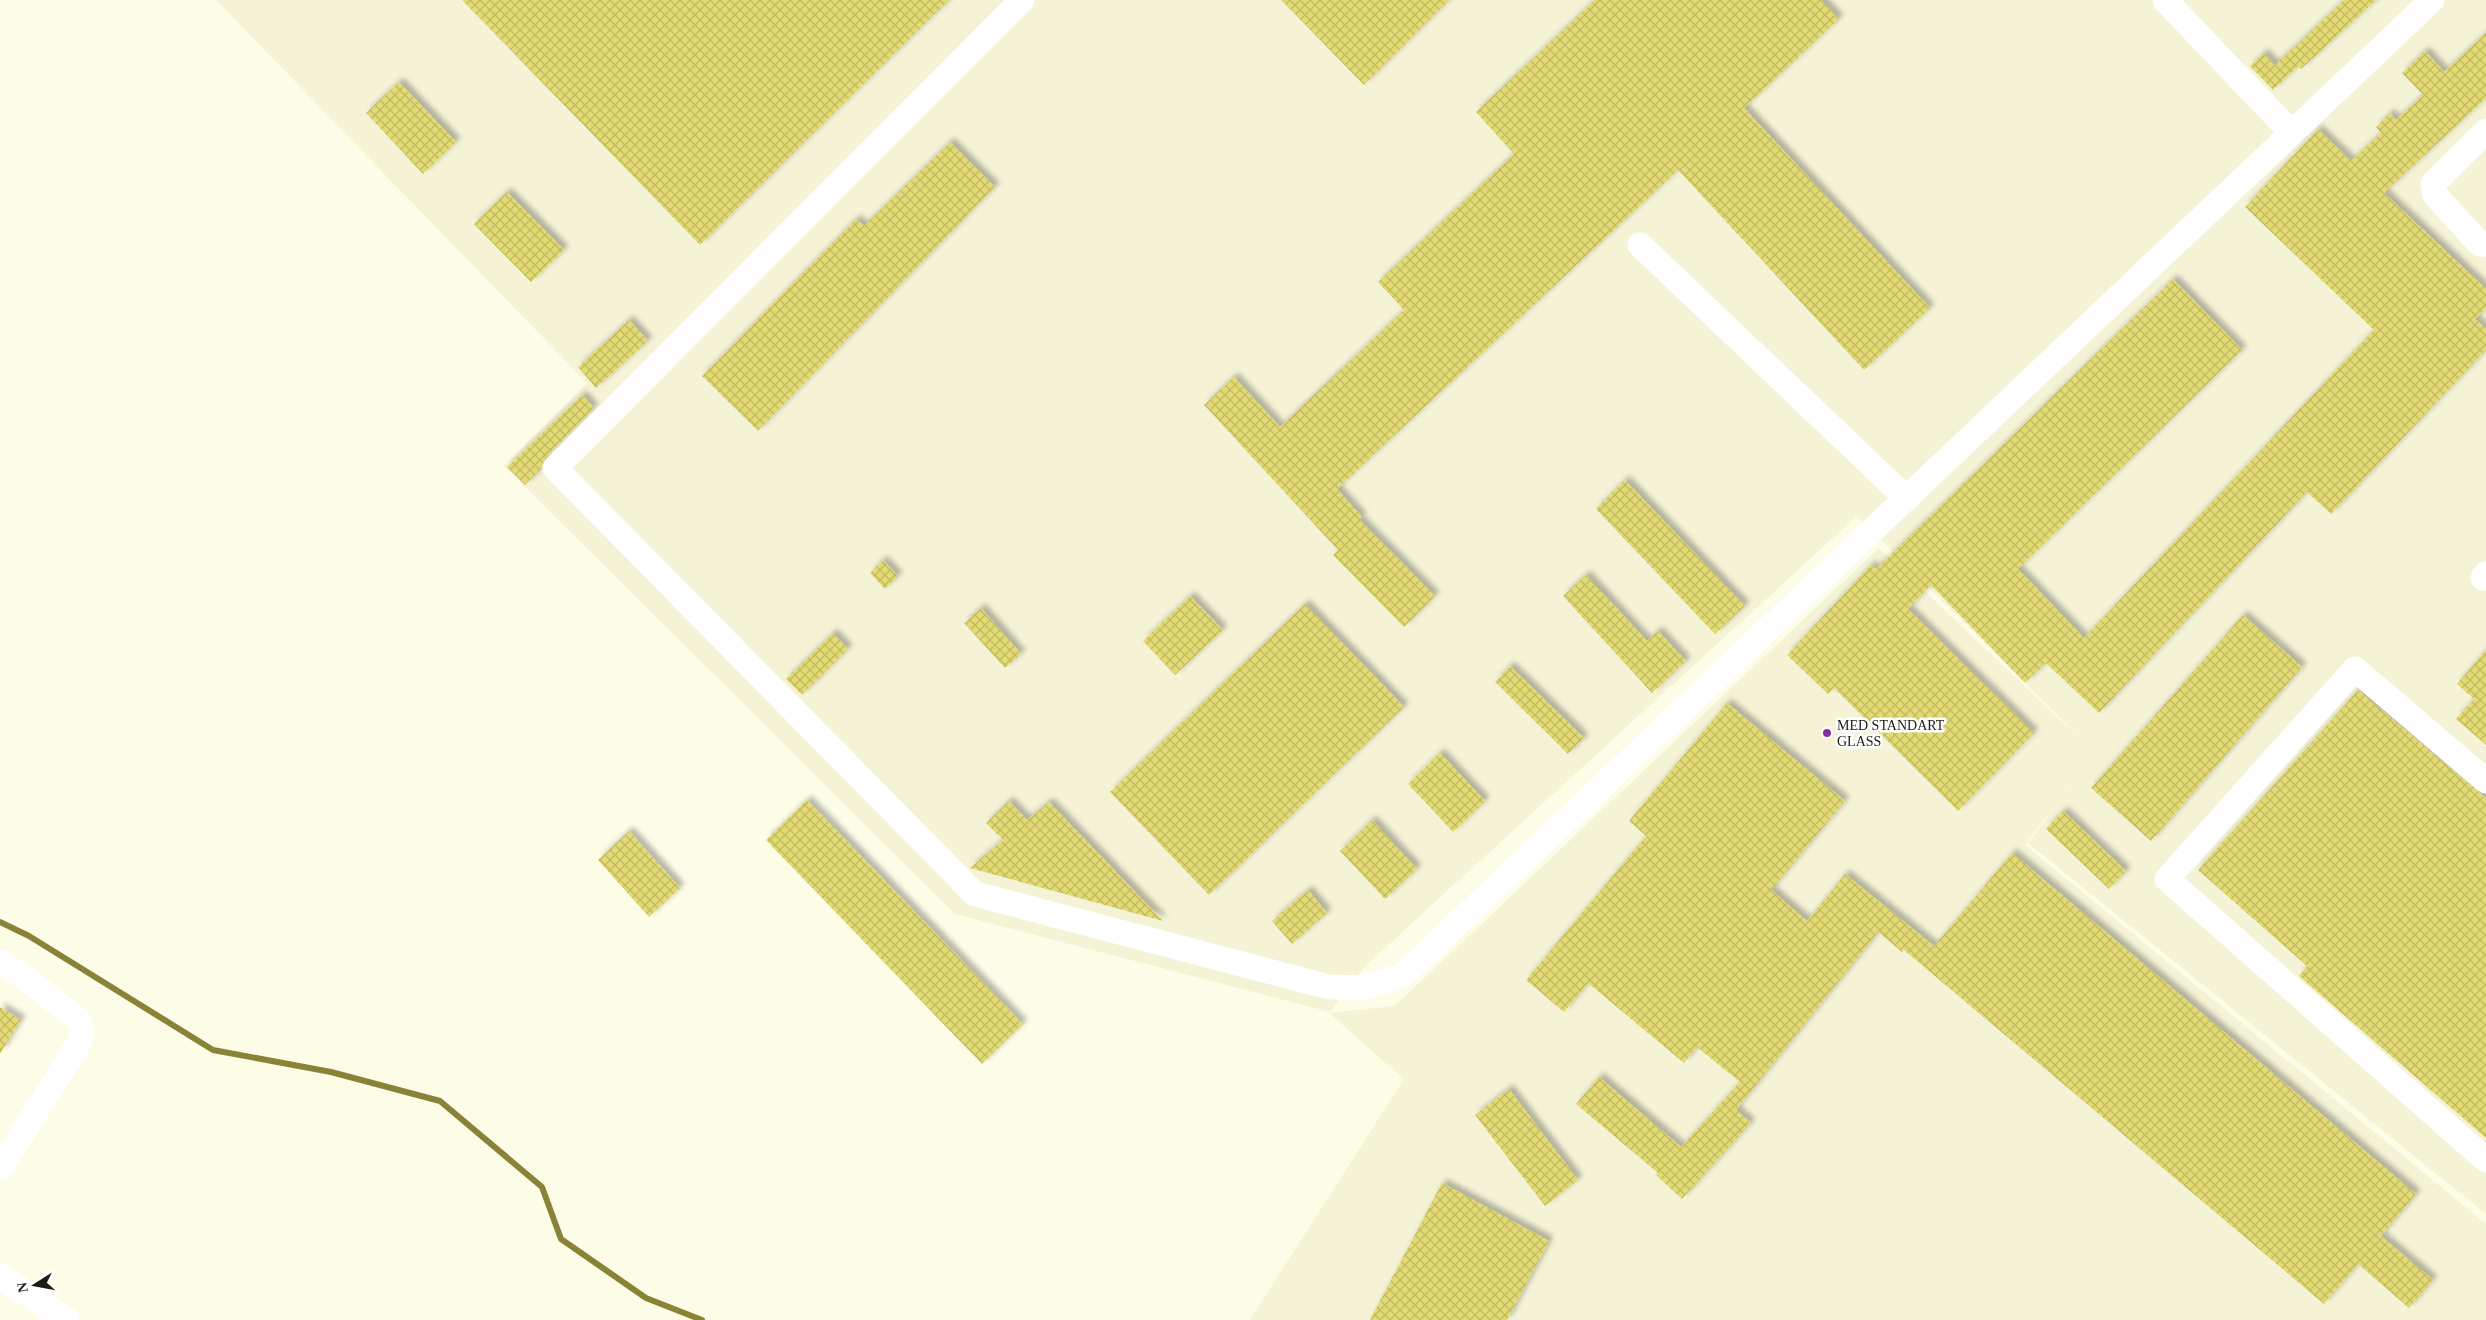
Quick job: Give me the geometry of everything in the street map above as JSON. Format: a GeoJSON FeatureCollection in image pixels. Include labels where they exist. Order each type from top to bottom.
{"type":"FeatureCollection","features":[{"type":"Feature","properties":{"kind":"street"},"geometry":{"type":"LineString","coordinates":[[1022,0],[556,468],[975,894],[1329,987],[1362,988],[1402,976],[2432,0]]}},
{"type":"Feature","properties":{"kind":"street"},"geometry":{"type":"LineString","coordinates":[[2164,0],[2292,133]]}},
{"type":"Feature","properties":{"kind":"street"},"geometry":{"type":"LineString","coordinates":[[2486,131],[2433,184],[2435,195],[2480,244],[2486,244]]}},
{"type":"Feature","properties":{"kind":"street"},"geometry":{"type":"LineString","coordinates":[[1640,245],[1907,499]]}},
{"type":"Feature","properties":{"kind":"street"},"geometry":{"type":"LineString","coordinates":[[2486,781],[2355,669],[2167,879],[2486,1160]]}},
{"type":"Feature","properties":{"kind":"street"},"geometry":{"type":"LineString","coordinates":[[0,962],[24,977],[78,1019],[82,1029],[81,1040],[0,1169]]}},
{"type":"Feature","properties":{"kind":"street"},"geometry":{"type":"LineString","coordinates":[[0,1276],[68,1320]]}},
{"type":"Feature","properties":{"kind":"shaded area"},"geometry":{"type":"Polygon","coordinates":[[[216,0],[2486,0],[2486,1214],[2028,843],[2095,753],[2025,845],[2486,1224],[2486,1320],[1250,1320],[1404,1079],[1329,1013],[1395,1006],[1879,548],[2094,752],[1857,516],[1364,967],[1330,1012],[955,914],[504,466],[587,383],[216,0]]]}},
{"type":"Feature","properties":{"kind":"building"},"geometry":{"type":"Polygon","coordinates":[[[462,0],[949,0],[700,245],[462,0]]]}},
{"type":"Feature","properties":{"kind":"building"},"geometry":{"type":"Polygon","coordinates":[[[1281,0],[1449,0],[1364,85],[1281,0]]]}},
{"type":"Feature","properties":{"kind":"building"},"geometry":{"type":"Polygon","coordinates":[[[1595,0],[1821,0],[1839,19],[1744,108],[1930,308],[1864,370],[1678,170],[1337,489],[1362,517],[1359,519],[1435,596],[1404,627],[1333,555],[1338,550],[1204,405],[1234,377],[1280,427],[1404,310],[1378,282],[1514,154],[1476,112],[1595,0]]]}},
{"type":"Feature","properties":{"kind":"building"},"geometry":{"type":"Polygon","coordinates":[[[2344,0],[2376,0],[2301,69],[2298,66],[2273,90],[2250,66],[2264,53],[2275,65],[2344,0]]]}},
{"type":"Feature","properties":{"kind":"building"},"geometry":{"type":"Polygon","coordinates":[[[2486,33],[2486,98],[2384,193],[2486,289],[2486,308],[2475,319],[2486,329],[2486,350],[2331,514],[2307,492],[2099,713],[2046,663],[2025,683],[1931,585],[1908,609],[2034,733],[1958,811],[1834,688],[1828,694],[1787,655],[1871,565],[1876,569],[2173,279],[2242,350],[2018,569],[2084,638],[2374,330],[2245,207],[2318,129],[2351,161],[2381,133],[2376,127],[2390,113],[2396,120],[2423,95],[2402,73],[2425,51],[2444,72],[2486,33]]]}},
{"type":"Feature","properties":{"kind":"building"},"geometry":{"type":"Polygon","coordinates":[[[399,82],[456,142],[423,174],[366,113],[399,82]]]}},
{"type":"Feature","properties":{"kind":"building"},"geometry":{"type":"Polygon","coordinates":[[[950,142],[995,187],[758,431],[702,376],[856,219],[864,226],[950,142]]]}},
{"type":"Feature","properties":{"kind":"building"},"geometry":{"type":"Polygon","coordinates":[[[507,192],[564,250],[531,282],[474,224],[507,192]]]}},
{"type":"Feature","properties":{"kind":"building"},"geometry":{"type":"Polygon","coordinates":[[[629,320],[648,341],[596,388],[578,367],[629,320]]]}},
{"type":"Feature","properties":{"kind":"building"},"geometry":{"type":"Polygon","coordinates":[[[582,395],[594,408],[545,458],[541,469],[525,485],[507,467],[582,395]]]}},
{"type":"Feature","properties":{"kind":"building"},"geometry":{"type":"Polygon","coordinates":[[[1625,480],[1745,606],[1715,634],[1596,509],[1625,480]]]}},
{"type":"Feature","properties":{"kind":"building"},"geometry":{"type":"Polygon","coordinates":[[[883,560],[898,576],[885,589],[870,573],[883,560]]]}},
{"type":"Feature","properties":{"kind":"building"},"geometry":{"type":"Polygon","coordinates":[[[1586,575],[1647,641],[1658,631],[1686,661],[1652,693],[1563,596],[1586,575]]]}},
{"type":"Feature","properties":{"kind":"building"},"geometry":{"type":"Polygon","coordinates":[[[1190,596],[1223,630],[1175,675],[1143,641],[1190,596]]]}},
{"type":"Feature","properties":{"kind":"building"},"geometry":{"type":"Polygon","coordinates":[[[1305,604],[1404,707],[1209,895],[1110,792],[1305,604]]]}},
{"type":"Feature","properties":{"kind":"building"},"geometry":{"type":"Polygon","coordinates":[[[981,608],[1021,654],[1005,668],[964,623],[981,608]]]}},
{"type":"Feature","properties":{"kind":"building"},"geometry":{"type":"Polygon","coordinates":[[[2243,615],[2302,667],[2151,841],[2091,788],[2243,615]]]}},
{"type":"Feature","properties":{"kind":"building"},"geometry":{"type":"Polygon","coordinates":[[[833,633],[848,649],[802,695],[786,679],[833,633]]]}},
{"type":"Feature","properties":{"kind":"building"},"geometry":{"type":"Polygon","coordinates":[[[2486,650],[2486,745],[2456,719],[2474,699],[2457,684],[2486,650]]]}},
{"type":"Feature","properties":{"kind":"building"},"geometry":{"type":"Polygon","coordinates":[[[1510,666],[1584,738],[1568,754],[1495,682],[1510,666]]]}},
{"type":"Feature","properties":{"kind":"building"},"geometry":{"type":"Polygon","coordinates":[[[2358,690],[2486,798],[2486,1138],[2299,976],[2307,966],[2198,870],[2358,690]]]}},
{"type":"Feature","properties":{"kind":"building"},"geometry":{"type":"Polygon","coordinates":[[[1727,703],[1845,801],[1771,890],[1807,921],[1845,874],[1934,946],[2012,853],[2416,1194],[2381,1236],[2433,1280],[2409,1308],[2358,1264],[2324,1304],[1904,950],[1902,952],[1878,932],[1736,1110],[1751,1123],[1682,1199],[1656,1175],[1658,1173],[1576,1104],[1599,1077],[1681,1147],[1740,1082],[1697,1047],[1684,1063],[1588,983],[1564,1012],[1526,980],[1646,836],[1629,821],[1727,703]]]}},
{"type":"Feature","properties":{"kind":"building"},"geometry":{"type":"Polygon","coordinates":[[[1440,753],[1485,801],[1453,832],[1408,784],[1440,753]]]}},
{"type":"Feature","properties":{"kind":"building"},"geometry":{"type":"Polygon","coordinates":[[[807,800],[1023,1024],[982,1064],[766,840],[807,800]]]}},
{"type":"Feature","properties":{"kind":"building"},"geometry":{"type":"Polygon","coordinates":[[[1009,801],[1027,820],[1049,802],[1163,921],[970,868],[1003,840],[986,823],[1009,801]]]}},
{"type":"Feature","properties":{"kind":"building"},"geometry":{"type":"Polygon","coordinates":[[[2063,811],[2126,871],[2109,889],[2046,829],[2063,811]]]}},
{"type":"Feature","properties":{"kind":"building"},"geometry":{"type":"Polygon","coordinates":[[[1372,820],[1417,869],[1385,899],[1340,851],[1372,820]]]}},
{"type":"Feature","properties":{"kind":"building"},"geometry":{"type":"Polygon","coordinates":[[[629,831],[680,888],[649,917],[598,860],[629,831]]]}},
{"type":"Feature","properties":{"kind":"building"},"geometry":{"type":"Polygon","coordinates":[[[1308,890],[1327,913],[1292,944],[1272,921],[1308,890]]]}},
{"type":"Feature","properties":{"kind":"building"},"geometry":{"type":"Polygon","coordinates":[[[0,1007],[21,1020],[0,1054],[0,1007]]]}},
{"type":"Feature","properties":{"kind":"building"},"geometry":{"type":"Polygon","coordinates":[[[1509,1089],[1578,1180],[1545,1206],[1475,1115],[1509,1089]]]}},
{"type":"Feature","properties":{"kind":"building"},"geometry":{"type":"Polygon","coordinates":[[[1442,1183],[1549,1241],[1507,1320],[1370,1320],[1442,1183]]]}},
{"type":"Feature","properties":{"kind":"waterway"},"geometry":{"type":"LineString","coordinates":[[0,922],[29,936],[213,1050],[331,1072],[440,1101],[542,1187],[561,1239],[646,1298],[702,1320]]}},
{"type":"Feature","properties":{"kind":"place","name":"MED STANDART GLASS"},"geometry":{"type":"Point","coordinates":[1827,733]}}]}
